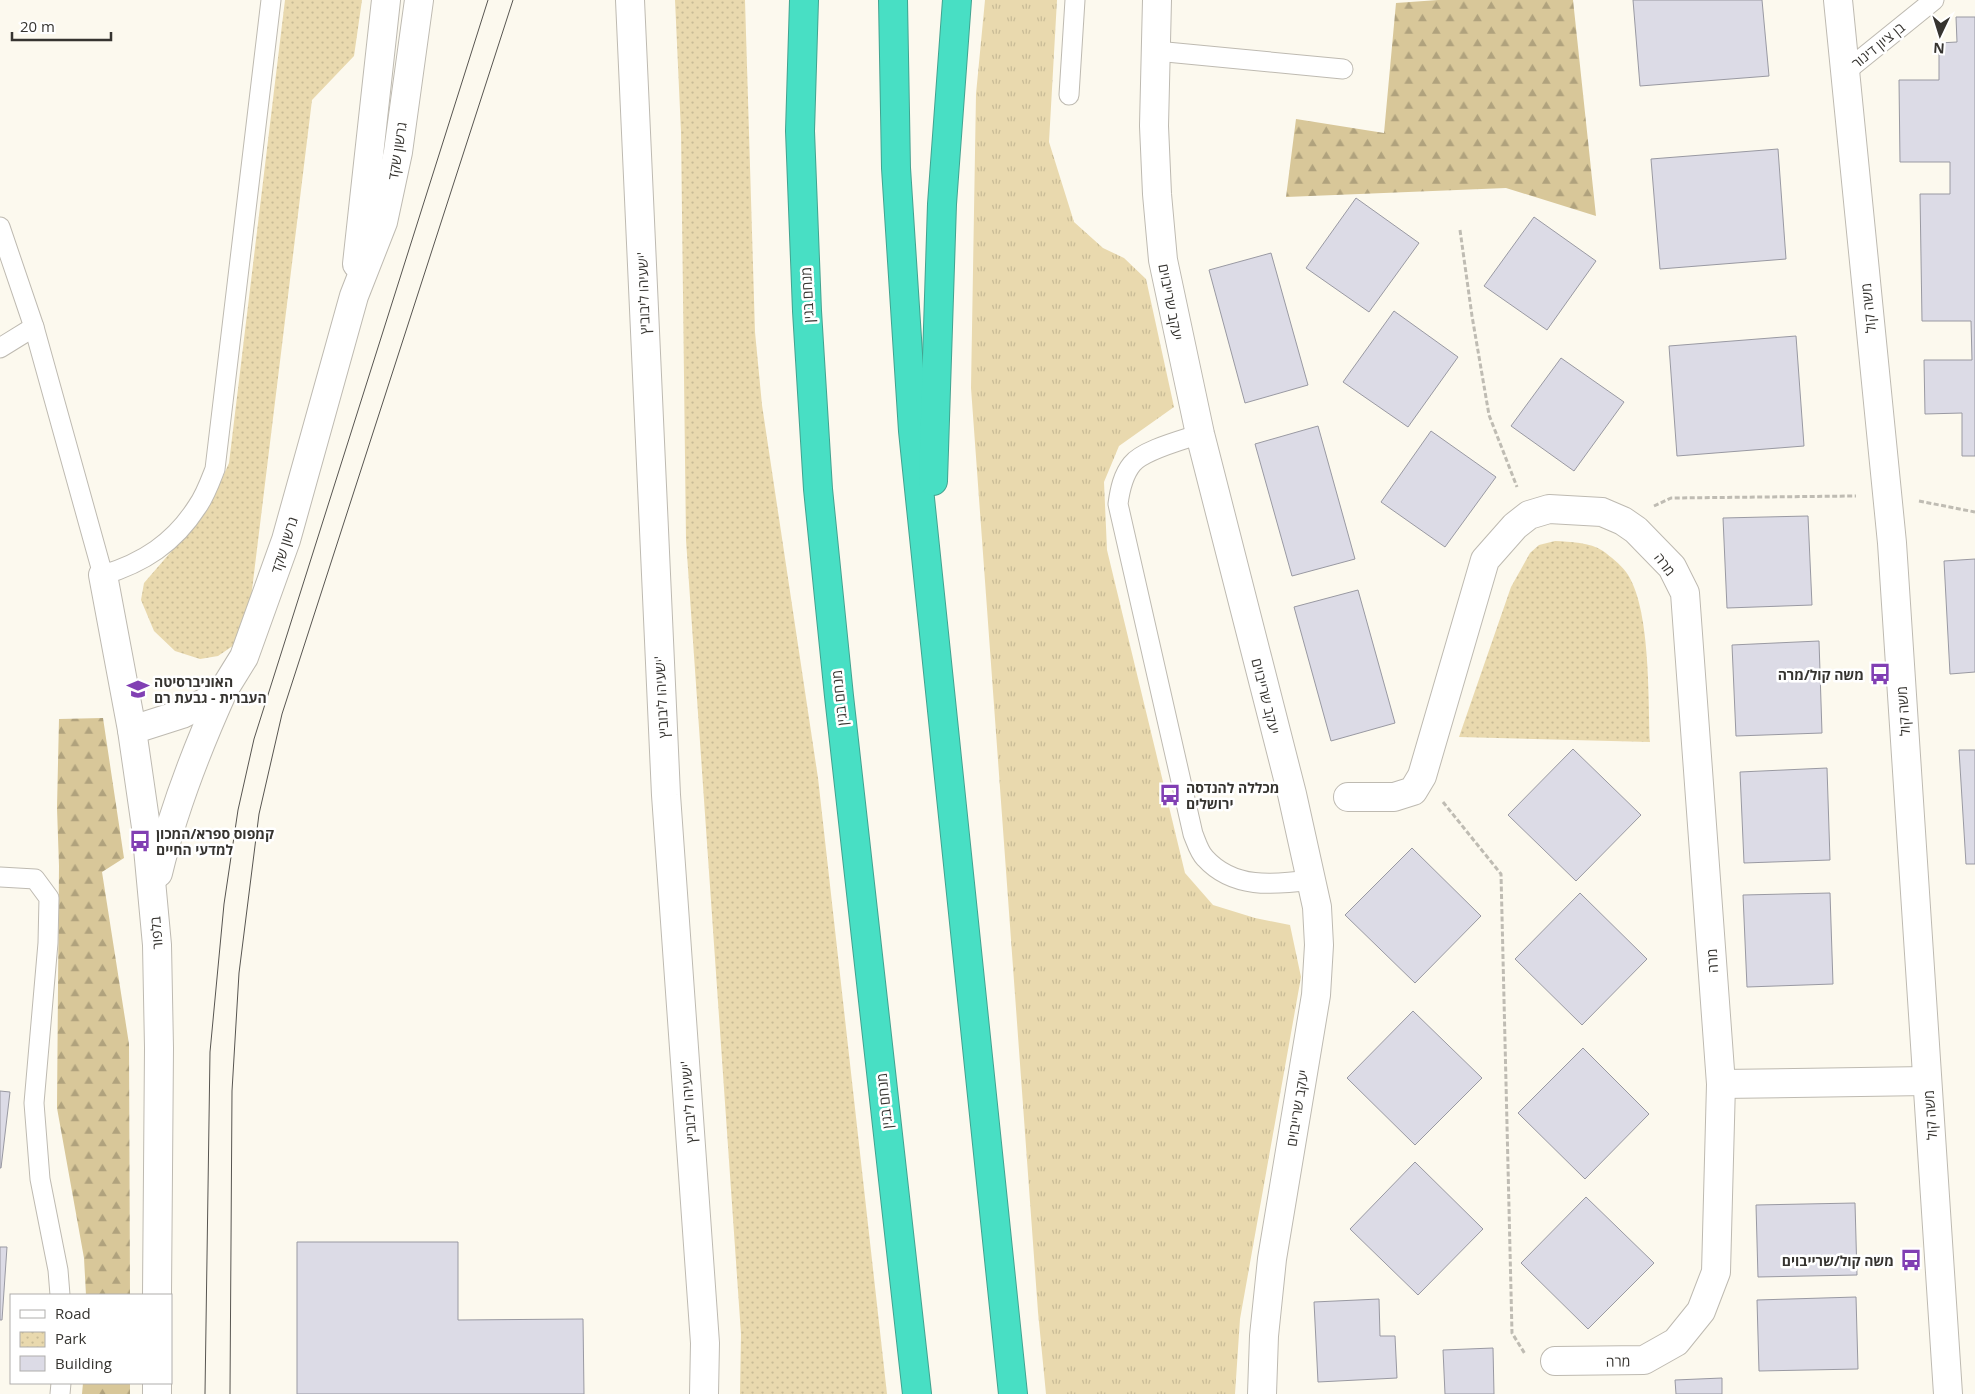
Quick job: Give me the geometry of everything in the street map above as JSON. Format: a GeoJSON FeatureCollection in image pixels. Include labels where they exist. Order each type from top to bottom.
{"type":"FeatureCollection","features":[{"type":"Feature","properties":{"kind":"highway"},"geometry":{"type":"LineString","coordinates":[[792,0],[800,131]]}},
{"type":"Feature","properties":{"kind":"highway","name":"מנחם בגין"},"geometry":{"type":"LineString","coordinates":[[804,0],[800,131],[807,311],[818,489],[840,706],[917,1394]]}},
{"type":"Feature","properties":{"kind":"highway"},"geometry":{"type":"LineString","coordinates":[[893,0],[895,150],[913,431],[1013,1394]]}},
{"type":"Feature","properties":{"kind":"highway"},"geometry":{"type":"LineString","coordinates":[[929,582],[942,204],[957,0]]}},
{"type":"Feature","properties":{"kind":"street","name":"גרשון שקד"},"geometry":{"type":"LineString","coordinates":[[354,296],[386,0]]}},
{"type":"Feature","properties":{"kind":"street","name":"גרשון שקד"},"geometry":{"type":"LineString","coordinates":[[132,730],[182,714],[204,703],[222,691],[244,657],[286,540],[354,296],[383,222],[393,182],[418,0]]}},
{"type":"Feature","properties":{"kind":"street","name":"ישעיהו ליבוביץ'"},"geometry":{"type":"LineString","coordinates":[[630,0],[666,795],[705,1343],[704,1394]]}},
{"type":"Feature","properties":{"kind":"street","name":"יעקב שרייבוים"},"geometry":{"type":"LineString","coordinates":[[1158,0],[1154,126],[1157,194],[1163,260],[1200,434],[1292,794],[1317,907],[1319,945],[1316,995],[1272,1259],[1264,1336],[1262,1394]]}},
{"type":"Feature","properties":{"kind":"street","name":"משה קול"},"geometry":{"type":"LineString","coordinates":[[1838,0],[1892,543],[1948,1394]]}},
{"type":"Feature","properties":{"kind":"street","name":"מרה"},"geometry":{"type":"LineString","coordinates":[[1348,797],[1394,797],[1413,791],[1422,776],[1485,560],[1515,526],[1529,515],[1549,509],[1602,512],[1636,530],[1672,567],[1685,594],[1721,1084],[1716,1272],[1700,1311],[1676,1342],[1644,1360],[1555,1361]]}},
{"type":"Feature","properties":{"kind":"street","name":"בלפור"},"geometry":{"type":"LineString","coordinates":[[103,575],[132,730],[153,892],[158,1004],[157,1294]]}},
{"type":"Feature","properties":{"kind":"street"},"geometry":{"type":"LineString","coordinates":[[153,892],[178,799],[222,691]]}},
{"type":"Feature","properties":{"kind":"street"},"geometry":{"type":"LineString","coordinates":[[1721,1084],[1927,1081]]}},
{"type":"Feature","properties":{"kind":"lane"},"geometry":{"type":"LineString","coordinates":[[0,227],[34,327],[103,575],[126,568],[157,551],[180,531],[198,506],[215,469],[271,0]]}},
{"type":"Feature","properties":{"kind":"lane"},"geometry":{"type":"LineString","coordinates":[[1069,96],[1075,0]]}},
{"type":"Feature","properties":{"kind":"lane","name":"בן ציון דינור"},"geometry":{"type":"LineString","coordinates":[[1845,72],[1934,0]]}},
{"type":"Feature","properties":{"kind":"lane"},"geometry":{"type":"LineString","coordinates":[[1156,51],[1343,69]]}},
{"type":"Feature","properties":{"kind":"lane"},"geometry":{"type":"LineString","coordinates":[[0,348],[34,327]]}},
{"type":"Feature","properties":{"kind":"lane"},"geometry":{"type":"LineString","coordinates":[[1200,434],[1152,450],[1133,462],[1122,484],[1118,504],[1193,834],[1204,857],[1223,874],[1245,882],[1275,885],[1311,880]]}},
{"type":"Feature","properties":{"kind":"lane"},"geometry":{"type":"LineString","coordinates":[[0,877],[35,880],[49,898],[48,943],[34,1103],[40,1179],[58,1270],[60,1294]]}},
{"type":"Feature","properties":{"kind":"path"},"geometry":{"type":"LineString","coordinates":[[1460,230],[1489,415],[1529,515]]}},
{"type":"Feature","properties":{"kind":"path"},"geometry":{"type":"LineString","coordinates":[[1622,521],[1671,498],[1887,495],[1975,512]]}},
{"type":"Feature","properties":{"kind":"path"},"geometry":{"type":"LineString","coordinates":[[1422,776],[1501,874],[1512,1333],[1528,1358],[1555,1361]]}},
{"type":"Feature","properties":{"kind":"green space"},"geometry":{"type":"Polygon","coordinates":[[[285,0],[362,0],[354,56],[312,100],[251,598],[237,643],[218,656],[200,659],[175,651],[154,631],[141,600],[144,583],[208,509],[229,463],[285,0]]]}},
{"type":"Feature","properties":{"kind":"green space"},"geometry":{"type":"Polygon","coordinates":[[[675,0],[745,0],[755,332],[762,405],[818,778],[887,1394],[740,1394],[741,1334],[686,540],[681,132],[675,0]]]}},
{"type":"Feature","properties":{"kind":"green space"},"geometry":{"type":"Polygon","coordinates":[[[985,0],[1057,0],[1049,142],[1074,222],[1103,248],[1124,258],[1146,279],[1174,407],[1119,446],[1104,482],[1107,550],[1185,873],[1213,905],[1255,918],[1290,925],[1301,977],[1240,1319],[1235,1394],[1046,1394],[1038,1312],[971,388],[976,94],[985,0]]]}},
{"type":"Feature","properties":{"kind":"green space"},"geometry":{"type":"Polygon","coordinates":[[[1438,0],[1573,0],[1596,216],[1506,188],[1286,197],[1296,119],[1384,133],[1396,3],[1438,0]]]}},
{"type":"Feature","properties":{"kind":"green space"},"geometry":{"type":"Polygon","coordinates":[[[1555,541],[1586,544],[1598,548],[1624,569],[1634,587],[1640,607],[1647,653],[1650,742],[1459,737],[1511,587],[1530,553],[1539,545],[1555,541]]]}},
{"type":"Feature","properties":{"kind":"green space"},"geometry":{"type":"Polygon","coordinates":[[[103,718],[124,858],[102,872],[129,1044],[130,1294],[86,1294],[84,1258],[57,1108],[59,866],[57,808],[59,719],[103,718]]]}},
{"type":"Feature","properties":{"kind":"green space"},"geometry":{"type":"Polygon","coordinates":[[[83,1384],[130,1384],[130,1394],[82,1394],[83,1384]]]}},
{"type":"Feature","properties":{"kind":"building"},"geometry":{"type":"Polygon","coordinates":[[[1633,0],[1762,0],[1769,76],[1640,86],[1633,0]]]}},
{"type":"Feature","properties":{"kind":"building"},"geometry":{"type":"Polygon","coordinates":[[[1956,17],[1975,17],[1975,456],[1962,456],[1962,413],[1925,414],[1924,360],[1972,360],[1971,321],[1922,321],[1920,194],[1950,194],[1950,162],[1900,162],[1899,80],[1939,80],[1939,43],[1957,42],[1956,17]]]}},
{"type":"Feature","properties":{"kind":"building"},"geometry":{"type":"Polygon","coordinates":[[[1778,149],[1786,259],[1660,269],[1651,159],[1778,149]]]}},
{"type":"Feature","properties":{"kind":"building"},"geometry":{"type":"Polygon","coordinates":[[[1356,198],[1419,243],[1369,312],[1306,268],[1356,198]]]}},
{"type":"Feature","properties":{"kind":"building"},"geometry":{"type":"Polygon","coordinates":[[[1534,217],[1596,261],[1547,330],[1484,286],[1534,217]]]}},
{"type":"Feature","properties":{"kind":"building"},"geometry":{"type":"Polygon","coordinates":[[[1271,253],[1308,385],[1245,403],[1209,270],[1271,253]]]}},
{"type":"Feature","properties":{"kind":"building"},"geometry":{"type":"Polygon","coordinates":[[[1394,311],[1458,357],[1408,427],[1343,382],[1394,311]]]}},
{"type":"Feature","properties":{"kind":"building"},"geometry":{"type":"Polygon","coordinates":[[[1796,336],[1804,446],[1677,456],[1669,346],[1796,336]]]}},
{"type":"Feature","properties":{"kind":"building"},"geometry":{"type":"Polygon","coordinates":[[[1561,358],[1624,402],[1574,471],[1511,426],[1561,358]]]}},
{"type":"Feature","properties":{"kind":"building"},"geometry":{"type":"Polygon","coordinates":[[[1318,426],[1355,559],[1292,576],[1255,444],[1318,426]]]}},
{"type":"Feature","properties":{"kind":"building"},"geometry":{"type":"Polygon","coordinates":[[[1431,431],[1496,477],[1445,547],[1381,502],[1431,431]]]}},
{"type":"Feature","properties":{"kind":"building"},"geometry":{"type":"Polygon","coordinates":[[[1808,516],[1812,605],[1727,608],[1723,518],[1808,516]]]}},
{"type":"Feature","properties":{"kind":"building"},"geometry":{"type":"Polygon","coordinates":[[[1975,559],[1975,672],[1950,674],[1944,561],[1975,559]]]}},
{"type":"Feature","properties":{"kind":"building"},"geometry":{"type":"Polygon","coordinates":[[[1358,590],[1395,723],[1331,741],[1294,607],[1358,590]]]}},
{"type":"Feature","properties":{"kind":"building"},"geometry":{"type":"Polygon","coordinates":[[[1819,641],[1822,733],[1736,736],[1732,645],[1819,641]]]}},
{"type":"Feature","properties":{"kind":"building"},"geometry":{"type":"Polygon","coordinates":[[[1573,749],[1641,815],[1576,881],[1508,815],[1573,749]]]}},
{"type":"Feature","properties":{"kind":"building"},"geometry":{"type":"Polygon","coordinates":[[[1959,750],[1975,750],[1975,864],[1966,864],[1959,750]]]}},
{"type":"Feature","properties":{"kind":"building"},"geometry":{"type":"Polygon","coordinates":[[[1827,768],[1830,860],[1744,863],[1740,772],[1827,768]]]}},
{"type":"Feature","properties":{"kind":"building"},"geometry":{"type":"Polygon","coordinates":[[[1412,848],[1481,916],[1415,983],[1345,915],[1412,848]]]}},
{"type":"Feature","properties":{"kind":"building"},"geometry":{"type":"Polygon","coordinates":[[[1580,893],[1647,959],[1582,1025],[1515,959],[1580,893]]]}},
{"type":"Feature","properties":{"kind":"building"},"geometry":{"type":"Polygon","coordinates":[[[1830,893],[1833,984],[1747,987],[1743,895],[1830,893]]]}},
{"type":"Feature","properties":{"kind":"building"},"geometry":{"type":"Polygon","coordinates":[[[1413,1011],[1482,1078],[1415,1145],[1347,1078],[1413,1011]]]}},
{"type":"Feature","properties":{"kind":"building"},"geometry":{"type":"Polygon","coordinates":[[[1583,1048],[1649,1114],[1585,1179],[1518,1113],[1583,1048]]]}},
{"type":"Feature","properties":{"kind":"building"},"geometry":{"type":"Polygon","coordinates":[[[0,1091],[10,1092],[1,1168],[0,1168],[0,1091]]]}},
{"type":"Feature","properties":{"kind":"building"},"geometry":{"type":"Polygon","coordinates":[[[1415,1162],[1483,1229],[1418,1295],[1350,1229],[1415,1162]]]}},
{"type":"Feature","properties":{"kind":"building"},"geometry":{"type":"Polygon","coordinates":[[[1586,1197],[1654,1263],[1588,1329],[1521,1263],[1586,1197]]]}},
{"type":"Feature","properties":{"kind":"building"},"geometry":{"type":"Polygon","coordinates":[[[1855,1203],[1857,1275],[1758,1277],[1756,1205],[1855,1203]]]}},
{"type":"Feature","properties":{"kind":"building"},"geometry":{"type":"Polygon","coordinates":[[[297,1242],[458,1242],[458,1320],[583,1319],[584,1394],[297,1394],[297,1242]]]}},
{"type":"Feature","properties":{"kind":"building"},"geometry":{"type":"Polygon","coordinates":[[[0,1247],[7,1247],[2,1320],[0,1320],[0,1247]]]}},
{"type":"Feature","properties":{"kind":"building"},"geometry":{"type":"Polygon","coordinates":[[[1856,1297],[1858,1369],[1759,1371],[1757,1300],[1856,1297]]]}},
{"type":"Feature","properties":{"kind":"building"},"geometry":{"type":"Polygon","coordinates":[[[1379,1299],[1380,1336],[1395,1336],[1397,1378],[1318,1382],[1314,1302],[1379,1299]]]}},
{"type":"Feature","properties":{"kind":"building"},"geometry":{"type":"Polygon","coordinates":[[[1493,1348],[1494,1394],[1445,1394],[1443,1350],[1493,1348]]]}},
{"type":"Feature","properties":{"kind":"building"},"geometry":{"type":"Polygon","coordinates":[[[1722,1378],[1722,1394],[1676,1394],[1675,1380],[1722,1378]]]}},
{"type":"Feature","properties":{"kind":"tram line"},"geometry":{"type":"LineString","coordinates":[[205,1394],[210,1052],[224,904],[238,810],[254,739],[488,0]]}},
{"type":"Feature","properties":{"kind":"tram line"},"geometry":{"type":"LineString","coordinates":[[230,1394],[232,1091],[239,973],[259,814],[282,714],[513,0]]}},
{"type":"Feature","properties":{"kind":"place","name":"משה קול/מרה"},"geometry":{"type":"Point","coordinates":[1880,674]}},
{"type":"Feature","properties":{"kind":"place","name":"האוניברסיטה העברית - גבעת רם"},"geometry":{"type":"Point","coordinates":[138,689]}},
{"type":"Feature","properties":{"kind":"place","name":"מכללה להנדסה ירושלים"},"geometry":{"type":"Point","coordinates":[1170,795]}},
{"type":"Feature","properties":{"kind":"place","name":"קמפוס ספרא/המכון למדעי החיים"},"geometry":{"type":"Point","coordinates":[140,841]}},
{"type":"Feature","properties":{"kind":"place","name":"משה קול/שרייבוים"},"geometry":{"type":"Point","coordinates":[1911,1260]}}]}
